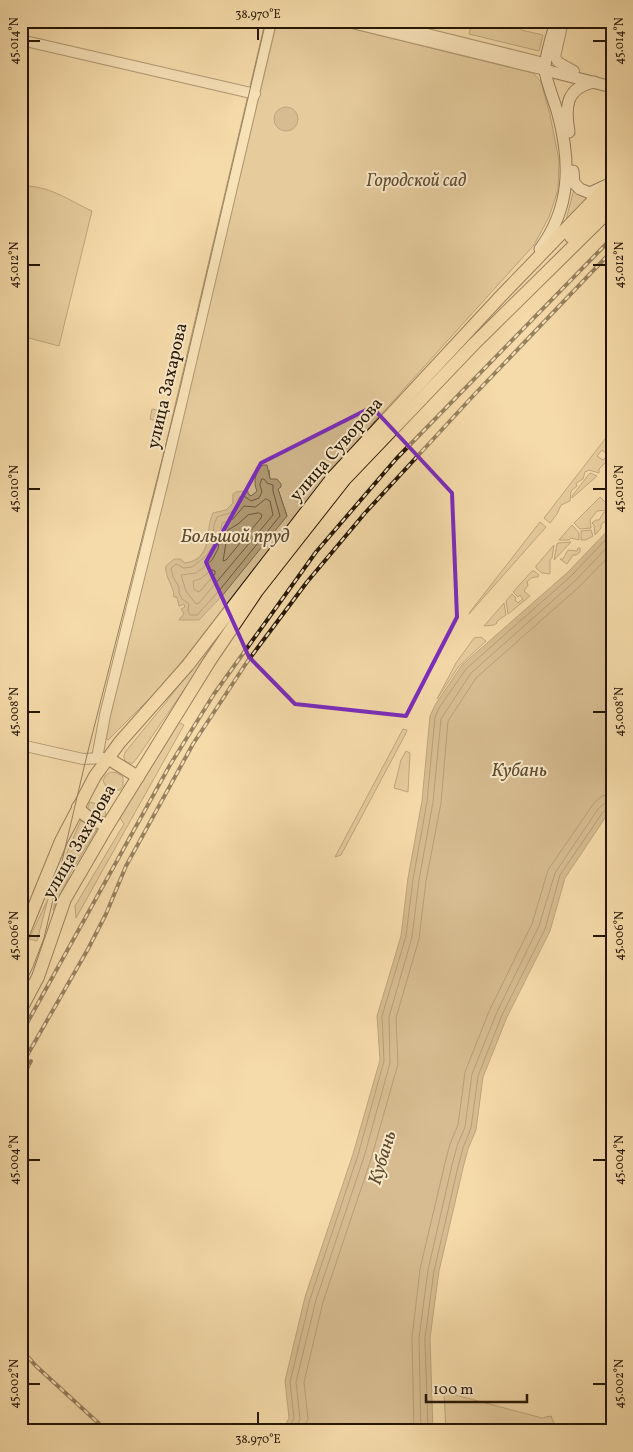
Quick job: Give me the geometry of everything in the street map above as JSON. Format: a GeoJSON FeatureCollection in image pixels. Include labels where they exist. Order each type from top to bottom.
{"type":"FeatureCollection","features":[{"type":"Feature","properties":{"kind":"main road"},"geometry":{"type":"LineString","coordinates":[[518,278],[549,238],[561,207],[568,171],[566,145],[546,67],[556,21]]}},
{"type":"Feature","properties":{"kind":"main road"},"geometry":{"type":"LineString","coordinates":[[546,67],[612,80]]}},
{"type":"Feature","properties":{"kind":"main road"},"geometry":{"type":"LineString","coordinates":[[546,67],[612,87]]}},
{"type":"Feature","properties":{"kind":"main road"},"geometry":{"type":"LineString","coordinates":[[594,82],[578,86],[567,105],[567,122],[572,147],[572,178],[576,186],[590,193],[611,185]]}},
{"type":"Feature","properties":{"kind":"main road","name":"улица Суворова"},"geometry":{"type":"LineString","coordinates":[[103,758],[120,742],[188,665],[333,477],[518,278],[611,185]]}},
{"type":"Feature","properties":{"kind":"main road","name":"улица Суворова"},"geometry":{"type":"LineString","coordinates":[[475,343],[611,185]]}},
{"type":"Feature","properties":{"kind":"main road","name":"улица Суворова"},"geometry":{"type":"LineString","coordinates":[[138,777],[209,662],[257,591],[345,479],[475,343],[612,208]]}},
{"type":"Feature","properties":{"kind":"main road"},"geometry":{"type":"LineString","coordinates":[[103,758],[138,777]]}},
{"type":"Feature","properties":{"kind":"main road","name":"улица Захарова"},"geometry":{"type":"LineString","coordinates":[[21,938],[61,841],[103,758]]}},
{"type":"Feature","properties":{"kind":"main road","name":"улица Захарова"},"geometry":{"type":"LineString","coordinates":[[21,1009],[38,977],[65,899],[138,777]]}},
{"type":"Feature","properties":{"kind":"main road"},"geometry":{"type":"LineString","coordinates":[[78,807],[88,819],[108,825]]}},
{"type":"Feature","properties":{"kind":"street","name":"улица Захарова"},"geometry":{"type":"LineString","coordinates":[[103,758],[105,715],[163,481],[272,21]]}},
{"type":"Feature","properties":{"kind":"street"},"geometry":{"type":"LineString","coordinates":[[344,21],[546,67]]}},
{"type":"Feature","properties":{"kind":"street"},"geometry":{"type":"LineString","coordinates":[[375,21],[546,67]]}},
{"type":"Feature","properties":{"kind":"street"},"geometry":{"type":"LineString","coordinates":[[563,21],[555,57],[558,62],[574,71]]}},
{"type":"Feature","properties":{"kind":"street"},"geometry":{"type":"LineString","coordinates":[[21,40],[255,94]]}},
{"type":"Feature","properties":{"kind":"street"},"geometry":{"type":"LineString","coordinates":[[21,745],[82,759],[103,758]]}},
{"type":"Feature","properties":{"kind":"highlighted area"},"geometry":{"type":"Polygon","coordinates":[[[372,407],[452,493],[457,617],[406,716],[295,704],[249,657],[206,562],[261,463],[372,407]]]}},
{"type":"Feature","properties":{"kind":"green space","name":"Городской сад"},"geometry":{"type":"Polygon","coordinates":[[[281,21],[321,21],[533,73],[541,82],[550,115],[559,161],[558,190],[549,217],[534,245],[374,422],[294,517],[166,682],[108,740],[105,737],[276,26],[281,21]],[[269,470],[256,494],[251,496],[244,491],[236,492],[233,495],[233,503],[227,510],[213,513],[207,544],[200,556],[193,561],[185,563],[180,559],[166,566],[174,597],[177,597],[179,606],[184,604],[185,606],[184,613],[179,620],[287,516],[278,489],[270,479],[269,470]]]}},
{"type":"Feature","properties":{"kind":"green space"},"geometry":{"type":"Polygon","coordinates":[[[470,21],[523,21],[521,30],[543,35],[539,51],[469,34],[472,23],[470,21]]]}},
{"type":"Feature","properties":{"kind":"green space"},"geometry":{"type":"Polygon","coordinates":[[[21,186],[41,188],[92,211],[59,346],[21,336],[21,186]]]}},
{"type":"Feature","properties":{"kind":"green space"},"geometry":{"type":"Polygon","coordinates":[[[574,189],[591,196],[565,224],[574,189]]]}},
{"type":"Feature","properties":{"kind":"green space"},"geometry":{"type":"Polygon","coordinates":[[[152,409],[161,411],[159,422],[150,419],[152,409]]]}},
{"type":"Feature","properties":{"kind":"green space"},"geometry":{"type":"Polygon","coordinates":[[[612,430],[612,437],[606,444],[612,449],[612,455],[609,458],[602,450],[597,456],[603,460],[605,458],[608,460],[599,469],[599,473],[589,470],[585,472],[583,479],[576,483],[577,486],[571,491],[570,501],[561,505],[550,523],[544,518],[612,430]]]}},
{"type":"Feature","properties":{"kind":"green space"},"geometry":{"type":"Polygon","coordinates":[[[590,473],[597,476],[572,498],[572,496],[590,473]]]}},
{"type":"Feature","properties":{"kind":"green space"},"geometry":{"type":"Polygon","coordinates":[[[600,497],[608,505],[608,510],[597,511],[590,520],[591,528],[580,529],[574,523],[600,497]]]}},
{"type":"Feature","properties":{"kind":"green space"},"geometry":{"type":"Polygon","coordinates":[[[604,512],[608,512],[608,522],[604,522],[601,525],[601,528],[595,535],[592,523],[599,520],[604,512]]]}},
{"type":"Feature","properties":{"kind":"green space"},"geometry":{"type":"Polygon","coordinates":[[[540,522],[546,527],[469,614],[470,612],[540,522]]]}},
{"type":"Feature","properties":{"kind":"green space"},"geometry":{"type":"Polygon","coordinates":[[[572,525],[579,533],[579,540],[571,538],[569,540],[559,540],[572,525]]]}},
{"type":"Feature","properties":{"kind":"green space"},"geometry":{"type":"Polygon","coordinates":[[[591,530],[593,536],[586,540],[581,540],[581,531],[591,530]]]}},
{"type":"Feature","properties":{"kind":"green space"},"geometry":{"type":"Polygon","coordinates":[[[571,542],[554,560],[557,544],[571,542]]]}},
{"type":"Feature","properties":{"kind":"green space"},"geometry":{"type":"Polygon","coordinates":[[[554,545],[550,560],[550,574],[542,573],[536,566],[554,545]]]}},
{"type":"Feature","properties":{"kind":"green space"},"geometry":{"type":"Polygon","coordinates":[[[580,548],[580,552],[573,555],[567,564],[560,559],[563,559],[568,550],[577,551],[580,548]]]}},
{"type":"Feature","properties":{"kind":"green space"},"geometry":{"type":"Polygon","coordinates":[[[532,571],[539,575],[527,582],[528,585],[524,591],[530,596],[508,614],[506,601],[512,594],[518,603],[523,599],[520,595],[518,597],[513,592],[532,571]]]}},
{"type":"Feature","properties":{"kind":"green space"},"geometry":{"type":"Polygon","coordinates":[[[504,603],[506,615],[494,625],[484,626],[504,603]]]}},
{"type":"Feature","properties":{"kind":"green space"},"geometry":{"type":"Polygon","coordinates":[[[226,624],[228,626],[137,758],[133,763],[126,761],[124,756],[126,751],[226,624]]]}},
{"type":"Feature","properties":{"kind":"green space"},"geometry":{"type":"Polygon","coordinates":[[[481,637],[486,641],[459,666],[437,699],[456,663],[474,638],[481,637]]]}},
{"type":"Feature","properties":{"kind":"green space"},"geometry":{"type":"Polygon","coordinates":[[[178,722],[184,725],[76,918],[75,906],[124,824],[119,816],[178,722]]]}},
{"type":"Feature","properties":{"kind":"green space"},"geometry":{"type":"Polygon","coordinates":[[[403,729],[407,730],[405,735],[341,855],[335,857],[403,729]]]}},
{"type":"Feature","properties":{"kind":"green space"},"geometry":{"type":"Polygon","coordinates":[[[406,751],[410,753],[408,792],[394,788],[401,760],[406,751]]]}},
{"type":"Feature","properties":{"kind":"green space"},"geometry":{"type":"Polygon","coordinates":[[[111,772],[123,777],[123,786],[120,790],[114,790],[105,785],[103,780],[111,772]]]}},
{"type":"Feature","properties":{"kind":"green space"},"geometry":{"type":"Polygon","coordinates":[[[90,802],[96,804],[96,807],[105,810],[106,815],[102,818],[87,810],[90,802]]]}},
{"type":"Feature","properties":{"kind":"green space"},"geometry":{"type":"Polygon","coordinates":[[[81,820],[97,829],[71,872],[53,910],[66,855],[81,820]]]}},
{"type":"Feature","properties":{"kind":"green space"},"geometry":{"type":"Polygon","coordinates":[[[48,899],[37,941],[29,939],[48,899]]]}},
{"type":"Feature","properties":{"kind":"green space"},"geometry":{"type":"Polygon","coordinates":[[[444,1392],[542,1418],[551,1416],[557,1431],[446,1431],[444,1392]]]}},
{"type":"Feature","properties":{"kind":"water"},"geometry":{"type":"Polygon","coordinates":[[[286,107],[294,111],[298,119],[294,127],[286,131],[278,127],[274,119],[278,111],[286,107]]]}},
{"type":"Feature","properties":{"kind":"water","name":"Большой пруд"},"geometry":{"type":"Polygon","coordinates":[[[263,465],[267,465],[270,479],[277,479],[281,484],[281,487],[278,489],[287,516],[222,596],[199,620],[179,620],[184,614],[181,609],[185,607],[184,604],[179,606],[177,597],[174,597],[166,566],[174,559],[180,559],[185,563],[194,561],[201,556],[207,543],[210,520],[213,513],[226,510],[233,503],[233,494],[236,492],[248,491],[248,494],[251,496],[257,491],[256,477],[258,470],[263,465]]]}},
{"type":"Feature","properties":{"kind":"water","name":"Кубань"},"geometry":{"type":"Polygon","coordinates":[[[612,526],[612,812],[607,815],[565,878],[550,931],[507,1017],[483,1077],[476,1130],[463,1168],[439,1271],[430,1338],[433,1431],[282,1431],[289,1418],[285,1381],[305,1297],[353,1154],[380,1060],[377,1016],[401,936],[408,878],[422,801],[430,716],[435,705],[462,665],[568,572],[612,526]]]}},
{"type":"Feature","properties":{"kind":"tram line"},"geometry":{"type":"LineString","coordinates":[[21,991],[44,938],[86,759],[178,397],[266,21]]}},
{"type":"Feature","properties":{"kind":"railway"},"geometry":{"type":"LineString","coordinates":[[21,1034],[170,765],[214,694],[316,552],[396,459],[612,238]]}},
{"type":"Feature","properties":{"kind":"railway"},"geometry":{"type":"LineString","coordinates":[[21,1066],[88,949],[106,914],[126,866],[193,744],[247,662],[307,582],[365,513],[473,396],[612,251]]}},
{"type":"Feature","properties":{"kind":"railway"},"geometry":{"type":"LineString","coordinates":[[21,1079],[31,1061]]}},
{"type":"Feature","properties":{"kind":"railway"},"geometry":{"type":"LineString","coordinates":[[21,1349],[36,1366],[107,1431]]}}]}
